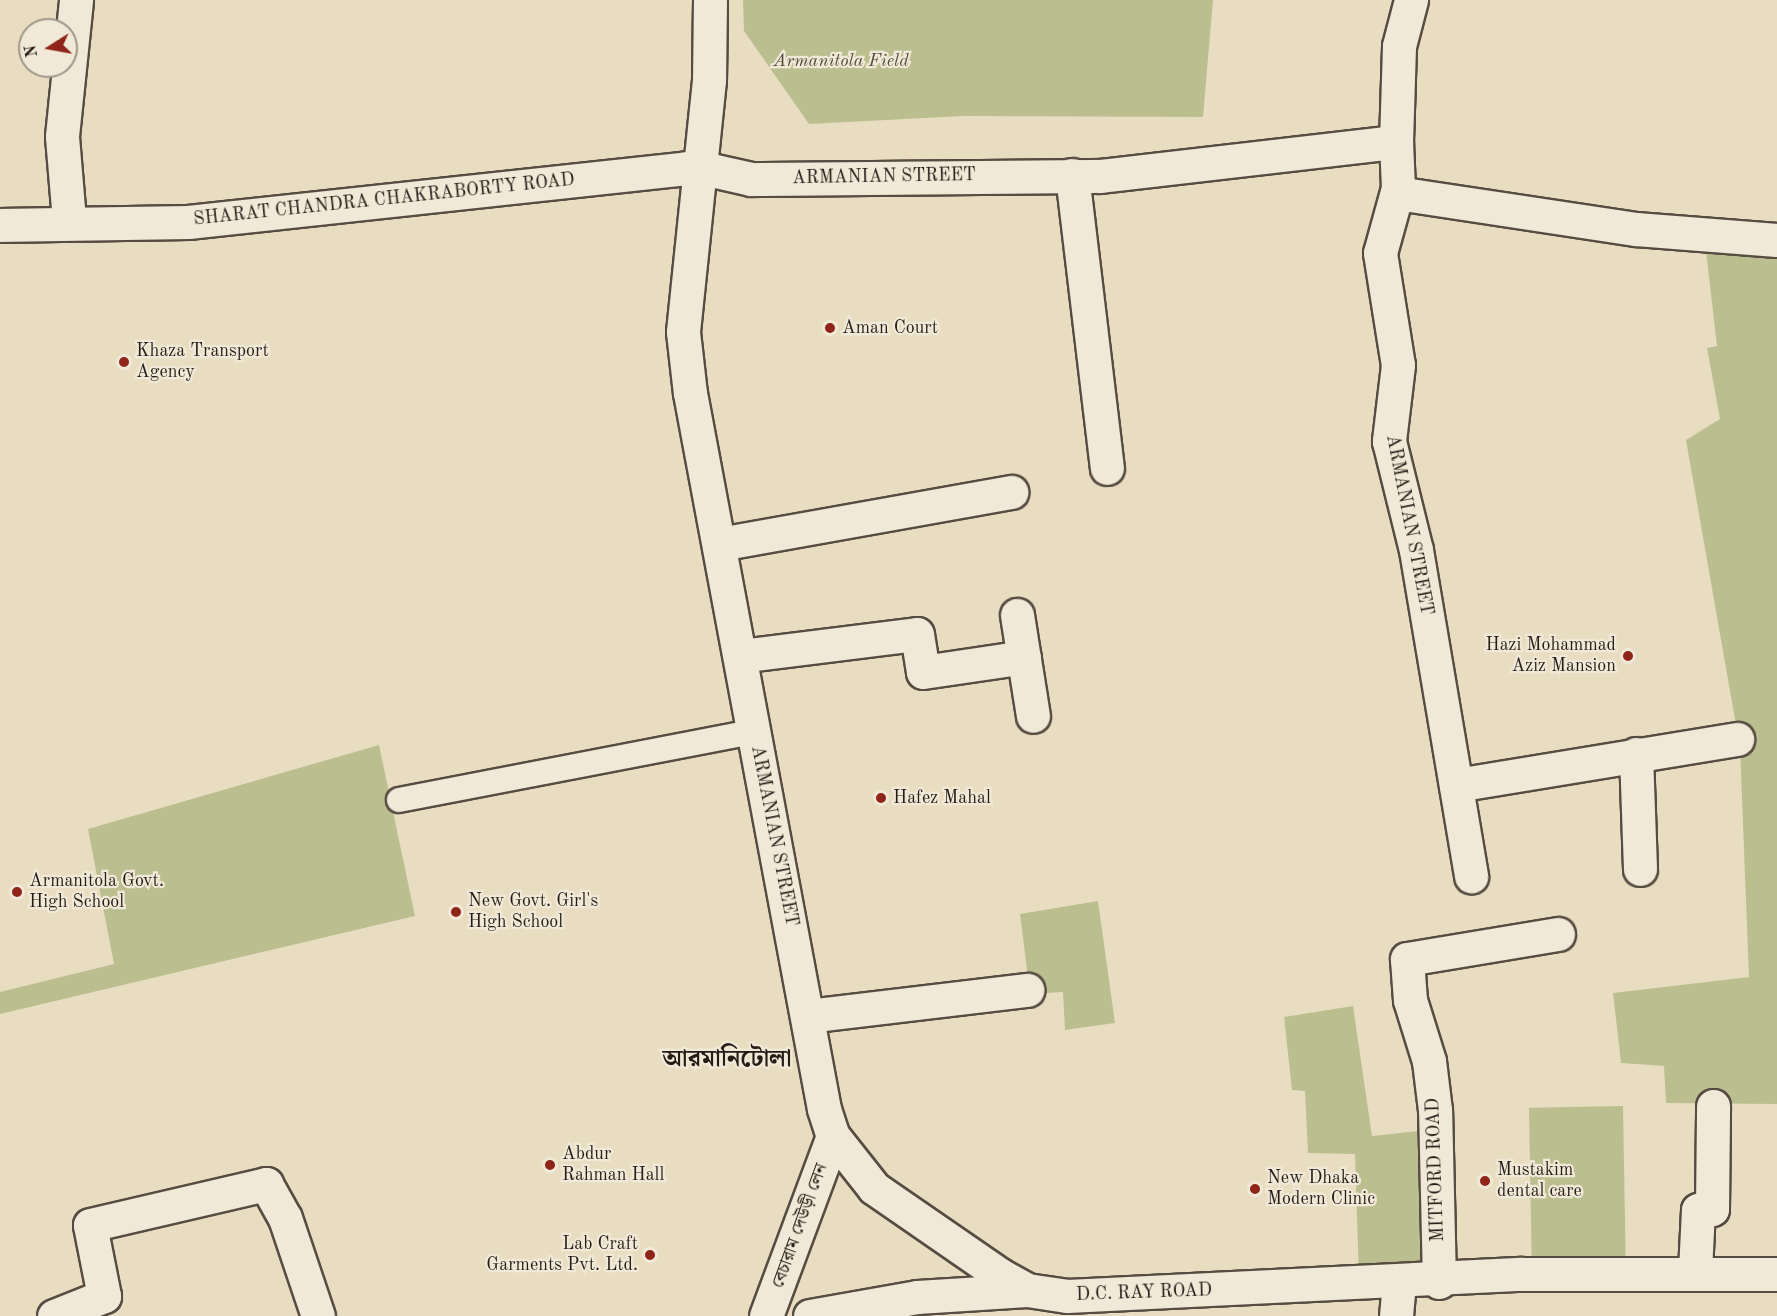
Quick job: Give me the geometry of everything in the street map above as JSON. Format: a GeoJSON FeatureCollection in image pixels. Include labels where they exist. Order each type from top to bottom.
{"type":"FeatureCollection","features":[{"type":"Feature","properties":{"kind":"street"},"geometry":{"type":"LineString","coordinates":[[69,220],[62,136],[76,0]]}},
{"type":"Feature","properties":{"kind":"street","name":"ARMANIAN STREET"},"geometry":{"type":"LineString","coordinates":[[710,0],[709,80],[698,166],[683,332],[753,732],[833,1136]]}},
{"type":"Feature","properties":{"kind":"street","name":"ARMANIAN STREET"},"geometry":{"type":"LineString","coordinates":[[1411,0],[1399,46],[1397,193],[1380,253],[1398,365],[1389,441],[1416,550],[1471,876]]}},
{"type":"Feature","properties":{"kind":"street","name":"ARMANIAN STREET"},"geometry":{"type":"LineString","coordinates":[[698,166],[752,179],[1072,175],[1396,142]]}},
{"type":"Feature","properties":{"kind":"street","name":"SHARAT CHANDRA CHAKRABORTY ROAD"},"geometry":{"type":"LineString","coordinates":[[0,225],[69,220],[188,222],[698,166]]}},
{"type":"Feature","properties":{"kind":"street"},"geometry":{"type":"LineString","coordinates":[[1072,175],[1107,468]]}},
{"type":"Feature","properties":{"kind":"street"},"geometry":{"type":"LineString","coordinates":[[1397,193],[1636,229],[1777,240]]}},
{"type":"Feature","properties":{"kind":"street"},"geometry":{"type":"LineString","coordinates":[[719,544],[1011,492]]}},
{"type":"Feature","properties":{"kind":"street"},"geometry":{"type":"LineString","coordinates":[[1017,615],[1033,716]]}},
{"type":"Feature","properties":{"kind":"street"},"geometry":{"type":"LineString","coordinates":[[740,657],[917,634],[923,672],[1024,657]]}},
{"type":"Feature","properties":{"kind":"street"},"geometry":{"type":"LineString","coordinates":[[1456,785],[1737,739]]}},
{"type":"Feature","properties":{"kind":"street"},"geometry":{"type":"LineString","coordinates":[[1636,754],[1640,869]]}},
{"type":"Feature","properties":{"kind":"street","name":"MITFORD ROAD"},"geometry":{"type":"LineString","coordinates":[[1439,1282],[1435,1110],[1429,1061],[1410,1000],[1407,959],[1558,934]]}},
{"type":"Feature","properties":{"kind":"street"},"geometry":{"type":"LineString","coordinates":[[808,1016],[1027,990]]}},
{"type":"Feature","properties":{"kind":"street"},"geometry":{"type":"LineString","coordinates":[[1695,1271],[1698,1210],[1712,1209],[1713,1106]]}},
{"type":"Feature","properties":{"kind":"street","name":"D.C. RAY ROAD"},"geometry":{"type":"LineString","coordinates":[[833,1136],[874,1188],[902,1211],[1027,1290],[1101,1297],[1439,1282]]}},
{"type":"Feature","properties":{"kind":"street","name":"বেচারাম দেউড়ী লেন"},"geometry":{"type":"LineString","coordinates":[[766,1316],[833,1136]]}},
{"type":"Feature","properties":{"kind":"street"},"geometry":{"type":"LineString","coordinates":[[54,1316],[104,1296],[90,1225],[266,1184],[285,1218],[318,1316]]}},
{"type":"Feature","properties":{"kind":"street"},"geometry":{"type":"LineString","coordinates":[[1439,1282],[1695,1271],[1777,1274]]}},
{"type":"Feature","properties":{"kind":"street"},"geometry":{"type":"LineString","coordinates":[[1396,1316],[1399,1284]]}},
{"type":"Feature","properties":{"kind":"street"},"geometry":{"type":"LineString","coordinates":[[810,1316],[917,1298],[1027,1290]]}},
{"type":"Feature","properties":{"kind":"lane"},"geometry":{"type":"LineString","coordinates":[[399,800],[753,732]]}},
{"type":"Feature","properties":{"kind":"green space","name":"Armanitola Field"},"geometry":{"type":"Polygon","coordinates":[[[743,0],[1213,0],[1203,117],[964,116],[809,124],[744,31],[743,0]]]}},
{"type":"Feature","properties":{"kind":"green space"},"geometry":{"type":"Polygon","coordinates":[[[1705,242],[1777,246],[1777,1104],[1666,1103],[1664,1066],[1621,1063],[1613,993],[1749,977],[1740,748],[1686,440],[1720,419],[1707,348],[1717,346],[1705,242]]]}},
{"type":"Feature","properties":{"kind":"green space"},"geometry":{"type":"Polygon","coordinates":[[[379,745],[415,916],[0,1014],[0,992],[114,964],[88,829],[379,745]]]}},
{"type":"Feature","properties":{"kind":"green space"},"geometry":{"type":"Polygon","coordinates":[[[1098,901],[1115,1023],[1065,1030],[1063,992],[1030,994],[1020,914],[1098,901]]]}},
{"type":"Feature","properties":{"kind":"green space"},"geometry":{"type":"Polygon","coordinates":[[[1353,1006],[1372,1136],[1428,1130],[1434,1275],[1359,1279],[1355,1154],[1308,1153],[1305,1091],[1292,1090],[1284,1017],[1353,1006]]]}},
{"type":"Feature","properties":{"kind":"green space"},"geometry":{"type":"Polygon","coordinates":[[[1623,1106],[1626,1256],[1532,1258],[1529,1108],[1623,1106]]]}},
{"type":"Feature","properties":{"kind":"place","name":"Aman Court"},"geometry":{"type":"Point","coordinates":[830,328]}},
{"type":"Feature","properties":{"kind":"place","name":"Khaza Transport Agency"},"geometry":{"type":"Point","coordinates":[124,362]}},
{"type":"Feature","properties":{"kind":"place","name":"Hazi Mohammad Aziz Mansion"},"geometry":{"type":"Point","coordinates":[1628,656]}},
{"type":"Feature","properties":{"kind":"place","name":"Hafez Mahal"},"geometry":{"type":"Point","coordinates":[881,798]}},
{"type":"Feature","properties":{"kind":"place","name":"Armanitola Govt. High School"},"geometry":{"type":"Point","coordinates":[17,892]}},
{"type":"Feature","properties":{"kind":"place","name":"New Govt. Girl's High School"},"geometry":{"type":"Point","coordinates":[456,912]}},
{"type":"Feature","properties":{"kind":"place","name":"Abdur Rahman Hall"},"geometry":{"type":"Point","coordinates":[550,1165]}},
{"type":"Feature","properties":{"kind":"place","name":"Mustakim dental care"},"geometry":{"type":"Point","coordinates":[1485,1181]}},
{"type":"Feature","properties":{"kind":"place","name":"New Dhaka Modern Clinic"},"geometry":{"type":"Point","coordinates":[1255,1189]}},
{"type":"Feature","properties":{"kind":"place","name":"Lab Craft Garments Pvt. Ltd."},"geometry":{"type":"Point","coordinates":[650,1255]}},
{"type":"Feature","properties":{"kind":"district","name":"আরমানিটোলা"},"geometry":{"type":"Point","coordinates":[727,1061]}}]}
